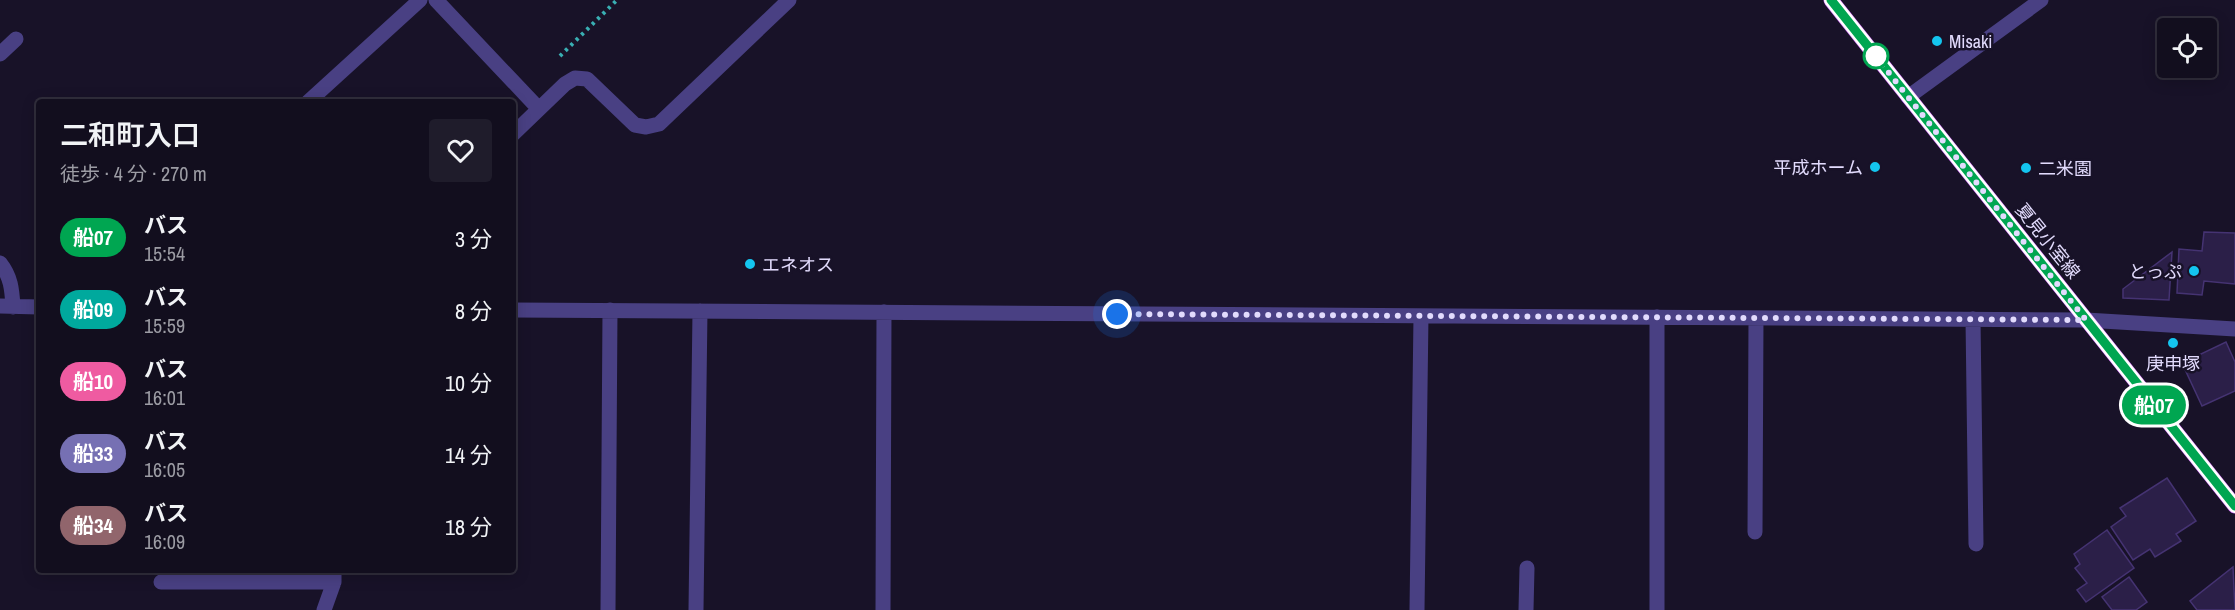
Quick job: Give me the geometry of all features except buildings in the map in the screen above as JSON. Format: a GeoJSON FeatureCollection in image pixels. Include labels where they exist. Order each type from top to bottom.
{"type":"FeatureCollection","features":[{"type":"Feature","properties":{"kind":"main road","name":"夏見小室線"},"geometry":{"type":"LineString","coordinates":[[1831,0],[2235,506]]}},
{"type":"Feature","properties":{"kind":"street"},"geometry":{"type":"LineString","coordinates":[[311,99],[420,0]]}},
{"type":"Feature","properties":{"kind":"street"},"geometry":{"type":"LineString","coordinates":[[436,0],[539,109]]}},
{"type":"Feature","properties":{"kind":"street"},"geometry":{"type":"LineString","coordinates":[[516,131],[565,84],[575,78],[587,79],[635,125],[646,127],[659,124],[789,0]]}},
{"type":"Feature","properties":{"kind":"street"},"geometry":{"type":"LineString","coordinates":[[1908,96],[2041,0]]}},
{"type":"Feature","properties":{"kind":"street"},"geometry":{"type":"LineString","coordinates":[[0,54],[16,39]]}},
{"type":"Feature","properties":{"kind":"street"},"geometry":{"type":"LineString","coordinates":[[0,263],[8,273],[12,287],[6,307],[36,307]]}},
{"type":"Feature","properties":{"kind":"street"},"geometry":{"type":"LineString","coordinates":[[516,310],[2086,320],[2235,329]]}},
{"type":"Feature","properties":{"kind":"street"},"geometry":{"type":"LineString","coordinates":[[608,610],[610,310]]}},
{"type":"Feature","properties":{"kind":"street"},"geometry":{"type":"LineString","coordinates":[[696,610],[700,311]]}},
{"type":"Feature","properties":{"kind":"street"},"geometry":{"type":"LineString","coordinates":[[883,610],[884,312]]}},
{"type":"Feature","properties":{"kind":"street"},"geometry":{"type":"LineString","coordinates":[[1417,610],[1421,316]]}},
{"type":"Feature","properties":{"kind":"street"},"geometry":{"type":"LineString","coordinates":[[1657,317],[1657,610]]}},
{"type":"Feature","properties":{"kind":"street"},"geometry":{"type":"LineString","coordinates":[[1755,532],[1756,318]]}},
{"type":"Feature","properties":{"kind":"street"},"geometry":{"type":"LineString","coordinates":[[1973,319],[1976,544]]}},
{"type":"Feature","properties":{"kind":"street"},"geometry":{"type":"LineString","coordinates":[[1526,610],[1527,568]]}},
{"type":"Feature","properties":{"kind":"street"},"geometry":{"type":"LineString","coordinates":[[161,582],[334,576],[324,610]]}},
{"type":"Feature","properties":{"kind":"path"},"geometry":{"type":"LineString","coordinates":[[558,59],[617,0]]}},
{"type":"Feature","properties":{"kind":"bus line","name":"船07"},"geometry":{"type":"LineString","coordinates":[[1831,0],[2235,506]]}},
{"type":"Feature","properties":{"kind":"place","name":"Misaki"},"geometry":{"type":"Point","coordinates":[1937,41]}},
{"type":"Feature","properties":{"kind":"place","name":"平成ホーム"},"geometry":{"type":"Point","coordinates":[1875,167]}},
{"type":"Feature","properties":{"kind":"place","name":"二米園"},"geometry":{"type":"Point","coordinates":[2026,168]}},
{"type":"Feature","properties":{"kind":"place","name":"エネオス"},"geometry":{"type":"Point","coordinates":[750,264]}},
{"type":"Feature","properties":{"kind":"place","name":"とっぷ"},"geometry":{"type":"Point","coordinates":[2194,271]}},
{"type":"Feature","properties":{"kind":"place","name":"庚申塚"},"geometry":{"type":"Point","coordinates":[2173,343]}},
{"type":"Feature","properties":{"kind":"route"},"geometry":{"type":"LineString","coordinates":[[1117,314],[2086,320],[1869,48],[1876,56]]}}]}
